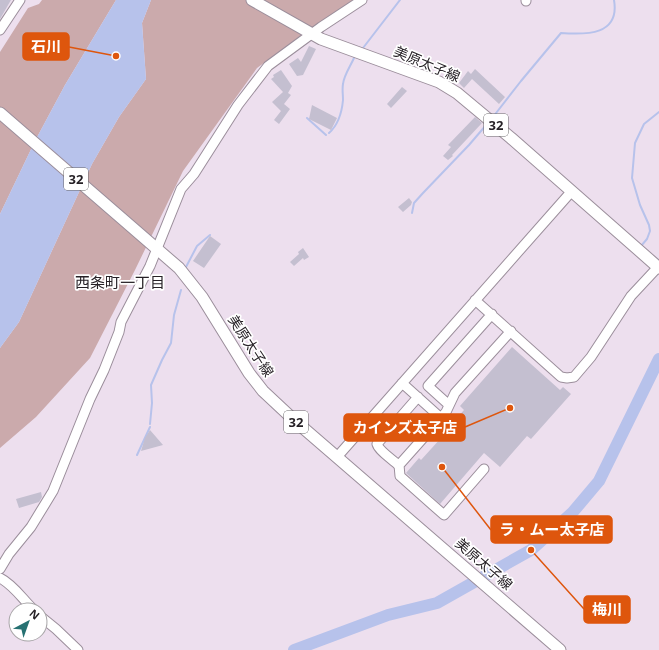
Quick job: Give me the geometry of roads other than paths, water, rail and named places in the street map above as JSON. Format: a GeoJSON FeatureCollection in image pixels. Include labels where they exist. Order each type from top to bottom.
{"type":"FeatureCollection","features":[{"type":"Feature","properties":{"kind":"main road","name":"美原太子線"},"geometry":{"type":"LineString","coordinates":[[252,0],[307,33],[334,45],[439,82],[448,87],[468,101],[658,268]]}},
{"type":"Feature","properties":{"kind":"main road","name":"美原太子線"},"geometry":{"type":"LineString","coordinates":[[0,113],[178,268],[202,297],[249,373],[263,391],[294,420],[560,650]]}},
{"type":"Feature","properties":{"kind":"street"},"geometry":{"type":"LineString","coordinates":[[0,30],[20,0]]}},
{"type":"Feature","properties":{"kind":"street"},"geometry":{"type":"LineString","coordinates":[[0,569],[9,554],[31,527],[53,491],[90,399],[104,370],[119,332],[121,322],[150,266],[154,248],[181,189],[194,174],[238,105],[268,66],[307,33],[362,0]]}},
{"type":"Feature","properties":{"kind":"street"},"geometry":{"type":"LineString","coordinates":[[337,457],[571,192]]}},
{"type":"Feature","properties":{"kind":"street"},"geometry":{"type":"LineString","coordinates":[[475,300],[560,377],[574,377],[591,358],[631,296],[658,268]]}},
{"type":"Feature","properties":{"kind":"street"},"geometry":{"type":"LineString","coordinates":[[449,405],[428,386],[492,314]]}},
{"type":"Feature","properties":{"kind":"street"},"geometry":{"type":"LineString","coordinates":[[399,465],[441,418],[455,393],[510,332]]}},
{"type":"Feature","properties":{"kind":"street"},"geometry":{"type":"LineString","coordinates":[[402,383],[441,418]]}},
{"type":"Feature","properties":{"kind":"street"},"geometry":{"type":"LineString","coordinates":[[418,397],[377,444],[378,447],[399,465],[400,476],[444,515],[484,469]]}},
{"type":"Feature","properties":{"kind":"street"},"geometry":{"type":"LineString","coordinates":[[0,578],[14,589],[26,602]]}},
{"type":"Feature","properties":{"kind":"street"},"geometry":{"type":"LineString","coordinates":[[48,622],[78,650]]}},
{"type":"Feature","properties":{"kind":"water"},"geometry":{"type":"Polygon","coordinates":[[[116,0],[151,0],[142,23],[146,79],[119,117],[92,164],[19,322],[0,348],[0,214],[35,141],[65,85],[116,0]]]}},
{"type":"Feature","properties":{"kind":"waterway"},"geometry":{"type":"LineString","coordinates":[[363,48],[400,0]]}},
{"type":"Feature","properties":{"kind":"waterway"},"geometry":{"type":"LineString","coordinates":[[493,117],[561,33],[591,33],[607,26],[612,20],[615,12],[614,0]]}},
{"type":"Feature","properties":{"kind":"waterway"},"geometry":{"type":"LineString","coordinates":[[329,133],[335,126],[341,113],[344,81],[354,58]]}},
{"type":"Feature","properties":{"kind":"waterway"},"geometry":{"type":"LineString","coordinates":[[641,246],[647,239],[650,231],[632,178],[635,143],[644,124],[659,112]]}},
{"type":"Feature","properties":{"kind":"waterway"},"geometry":{"type":"LineString","coordinates":[[307,118],[326,135]]}},
{"type":"Feature","properties":{"kind":"waterway"},"geometry":{"type":"LineString","coordinates":[[412,213],[414,203],[487,124]]}},
{"type":"Feature","properties":{"kind":"waterway"},"geometry":{"type":"LineString","coordinates":[[186,267],[197,246],[210,235]]}},
{"type":"Feature","properties":{"kind":"waterway"},"geometry":{"type":"LineString","coordinates":[[150,424],[152,403],[151,385],[171,343],[174,315],[181,290]]}},
{"type":"Feature","properties":{"kind":"waterway"},"geometry":{"type":"LineString","coordinates":[[294,650],[388,615],[437,603],[531,550],[572,513],[599,481],[659,359]]}},
{"type":"Feature","properties":{"kind":"waterway"},"geometry":{"type":"LineString","coordinates":[[137,455],[150,427]]}},
{"type":"Feature","properties":{"kind":"place","name":"石川"},"geometry":{"type":"Point","coordinates":[116,56]}},
{"type":"Feature","properties":{"kind":"place","name":"カインズ太子店"},"geometry":{"type":"Point","coordinates":[510,408]}},
{"type":"Feature","properties":{"kind":"place","name":"ラ・ムー太子店"},"geometry":{"type":"Point","coordinates":[442,467]}},
{"type":"Feature","properties":{"kind":"place","name":"梅川"},"geometry":{"type":"Point","coordinates":[531,550]}},
{"type":"Feature","properties":{"kind":"district","name":"西条町一丁目"},"geometry":{"type":"Point","coordinates":[120,283]}}]}
